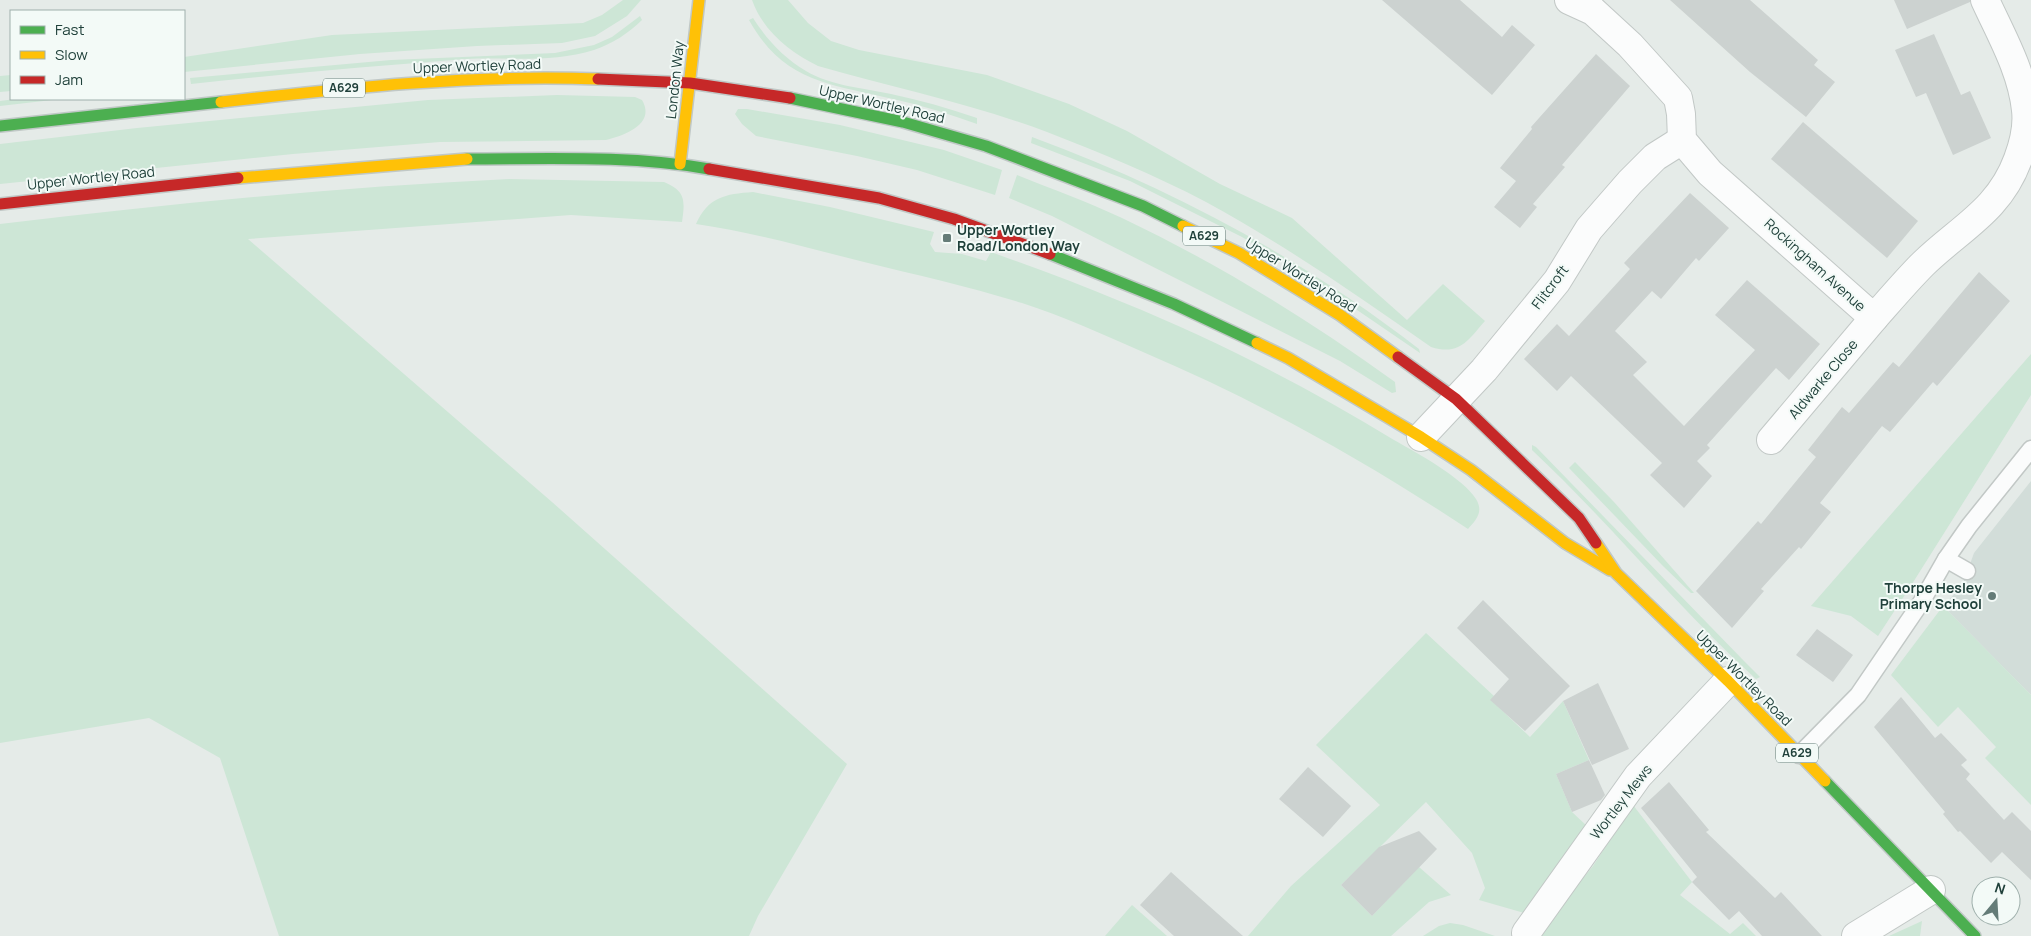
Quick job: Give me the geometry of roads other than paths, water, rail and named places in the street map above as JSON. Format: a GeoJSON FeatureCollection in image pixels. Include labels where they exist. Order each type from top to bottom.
{"type":"FeatureCollection","features":[{"type":"Feature","properties":{"kind":"main road","name":"London Way"},"geometry":{"type":"LineString","coordinates":[[680,164],[699,0]]}},
{"type":"Feature","properties":{"kind":"main road","name":"Upper Wortley Road"},"geometry":{"type":"LineString","coordinates":[[0,126],[271,96],[421,82],[562,78],[690,83],[795,99],[903,122],[986,146],[1143,206],[1239,253],[1340,315],[1456,399],[1579,518],[1616,573],[1728,681],[1975,936]]}},
{"type":"Feature","properties":{"kind":"main road","name":"Upper Wortley Road"},"geometry":{"type":"LineString","coordinates":[[0,204],[221,179],[458,159],[680,164],[879,198],[954,219],[1030,246],[1174,304],[1288,358],[1421,437],[1472,470],[1565,543],[1616,573]]}},
{"type":"Feature","properties":{"kind":"street"},"geometry":{"type":"LineString","coordinates":[[1569,0],[1593,11],[1630,45],[1678,98],[1682,140]]}},
{"type":"Feature","properties":{"kind":"street","name":"Rockingham Avenue"},"geometry":{"type":"LineString","coordinates":[[1682,140],[1710,173],[1874,318],[1923,264],[1994,202],[2011,178],[2023,147],[2026,110],[2017,71],[1985,0]]}},
{"type":"Feature","properties":{"kind":"street","name":"Flitcroft"},"geometry":{"type":"LineString","coordinates":[[1421,437],[1484,370],[1557,281],[1589,229],[1630,182],[1655,157],[1682,140]]}},
{"type":"Feature","properties":{"kind":"street","name":"Aldwarke Close"},"geometry":{"type":"LineString","coordinates":[[1771,440],[1874,318]]}},
{"type":"Feature","properties":{"kind":"street","name":"Wortley Mews"},"geometry":{"type":"LineString","coordinates":[[1526,933],[1638,776],[1728,681]]}},
{"type":"Feature","properties":{"kind":"street"},"geometry":{"type":"LineString","coordinates":[[1856,936],[1931,890]]}},
{"type":"Feature","properties":{"kind":"lane"},"geometry":{"type":"LineString","coordinates":[[1799,754],[1858,695],[1922,601],[1946,559],[2031,448]]}},
{"type":"Feature","properties":{"kind":"lane"},"geometry":{"type":"LineString","coordinates":[[1946,559],[1967,570]]}},
{"type":"Feature","properties":{"kind":"place","name":"Upper Wortley Road/London Way"},"geometry":{"type":"Point","coordinates":[947,238]}},
{"type":"Feature","properties":{"kind":"place","name":"Thorpe Hesley Primary School"},"geometry":{"type":"Point","coordinates":[1992,596]}}]}
